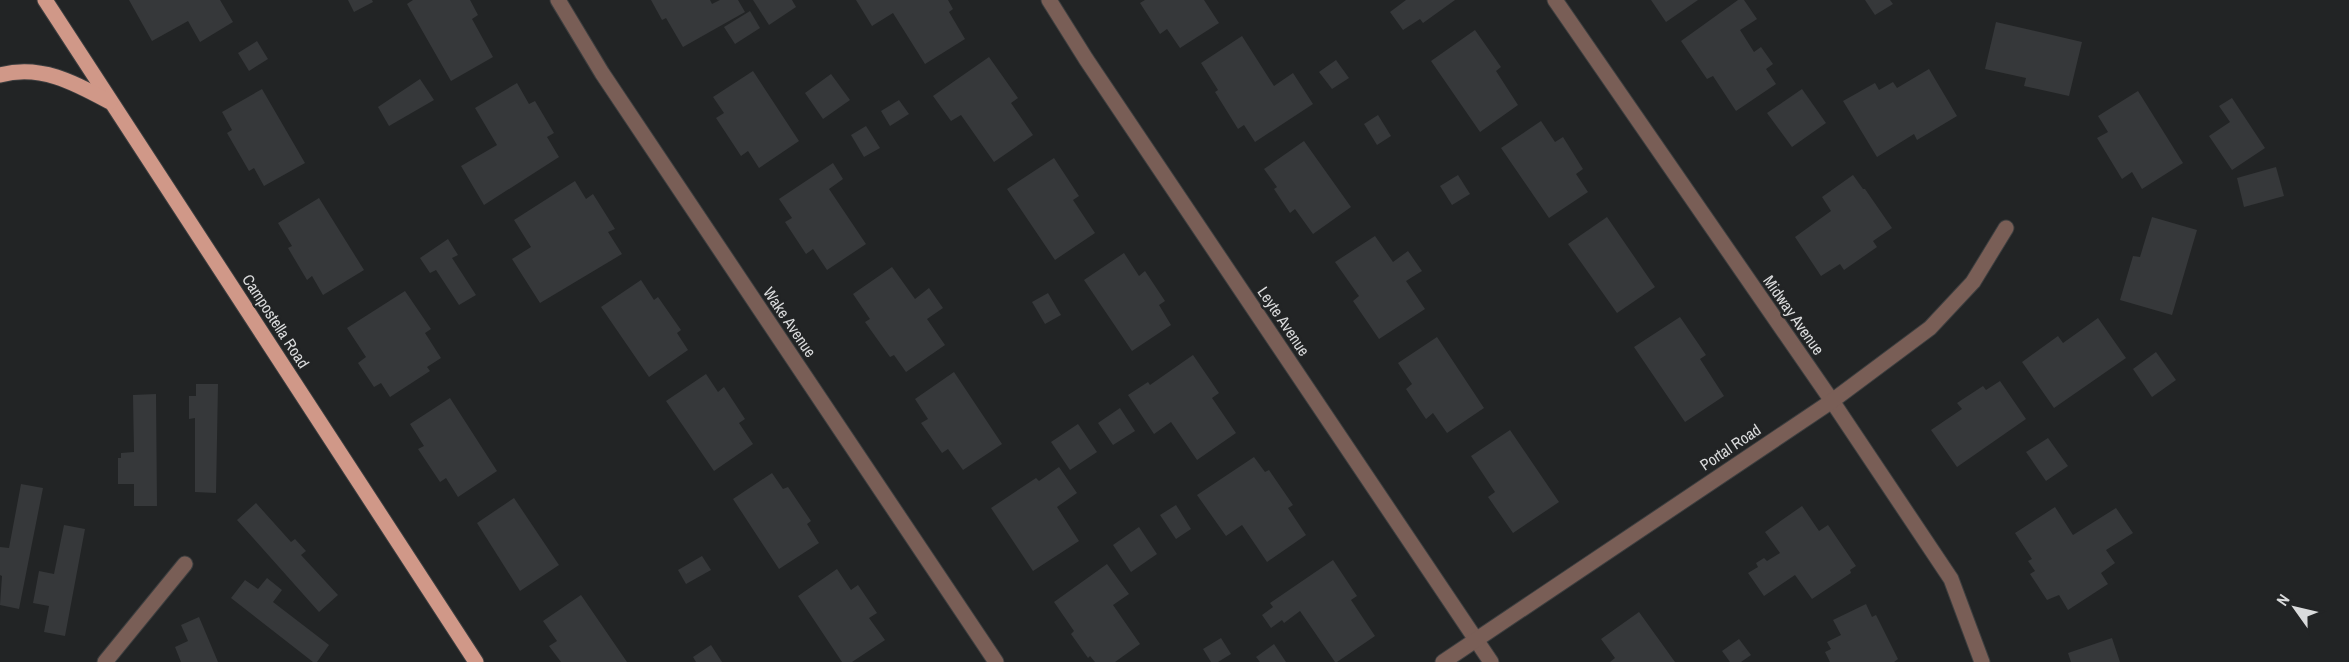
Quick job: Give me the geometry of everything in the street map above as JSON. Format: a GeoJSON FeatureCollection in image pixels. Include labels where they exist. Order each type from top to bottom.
{"type":"FeatureCollection","features":[{"type":"Feature","properties":{"kind":"main road","name":"Campostella Road"},"geometry":{"type":"LineString","coordinates":[[45,0],[476,662]]}},
{"type":"Feature","properties":{"kind":"main road"},"geometry":{"type":"LineString","coordinates":[[0,75],[25,72],[54,76],[68,80],[113,104]]}},
{"type":"Feature","properties":{"kind":"street","name":"Wake Avenue"},"geometry":{"type":"LineString","coordinates":[[558,0],[608,83],[996,662]]}},
{"type":"Feature","properties":{"kind":"street","name":"Leyte Avenue"},"geometry":{"type":"LineString","coordinates":[[1049,0],[1092,69],[1491,662]]}},
{"type":"Feature","properties":{"kind":"street","name":"Midway Avenue"},"geometry":{"type":"LineString","coordinates":[[1555,0],[1832,401],[1951,579],[1982,662]]}},
{"type":"Feature","properties":{"kind":"street","name":"Portal Road"},"geometry":{"type":"LineString","coordinates":[[1443,662],[1832,401],[1930,328],[1973,282],[2006,228]]}},
{"type":"Feature","properties":{"kind":"street"},"geometry":{"type":"LineString","coordinates":[[105,662],[185,564]]}},
{"type":"Feature","properties":{"kind":"building"},"geometry":{"type":"Polygon","coordinates":[[[129,0],[220,0],[233,22],[200,42],[188,21],[152,41],[129,0]]]}},
{"type":"Feature","properties":{"kind":"building"},"geometry":{"type":"Polygon","coordinates":[[[348,0],[372,0],[373,2],[354,12],[348,0]]]}},
{"type":"Feature","properties":{"kind":"building"},"geometry":{"type":"Polygon","coordinates":[[[413,0],[470,0],[478,15],[472,19],[493,57],[451,81],[407,4],[413,0]]]}},
{"type":"Feature","properties":{"kind":"building"},"geometry":{"type":"Polygon","coordinates":[[[651,0],[710,0],[712,4],[720,0],[738,0],[745,12],[683,47],[666,18],[662,20],[651,0]]]}},
{"type":"Feature","properties":{"kind":"building"},"geometry":{"type":"Polygon","coordinates":[[[753,0],[792,0],[796,7],[769,25],[753,0]]]}},
{"type":"Feature","properties":{"kind":"building"},"geometry":{"type":"Polygon","coordinates":[[[856,0],[948,0],[953,9],[949,12],[965,39],[925,64],[893,13],[872,26],[856,0]]]}},
{"type":"Feature","properties":{"kind":"building"},"geometry":{"type":"Polygon","coordinates":[[[1145,0],[1204,0],[1219,23],[1180,48],[1167,29],[1160,34],[1140,3],[1145,0]]]}},
{"type":"Feature","properties":{"kind":"building"},"geometry":{"type":"Polygon","coordinates":[[[1406,0],[1455,0],[1423,23],[1420,19],[1403,30],[1390,12],[1406,0]]]}},
{"type":"Feature","properties":{"kind":"building"},"geometry":{"type":"Polygon","coordinates":[[[1651,0],[1698,0],[1666,22],[1651,0]]]}},
{"type":"Feature","properties":{"kind":"building"},"geometry":{"type":"Polygon","coordinates":[[[1738,0],[1744,0],[1757,19],[1740,30],[1754,52],[1761,47],[1773,64],[1766,69],[1776,84],[1736,111],[1713,76],[1707,79],[1681,41],[1738,0]]]}},
{"type":"Feature","properties":{"kind":"building"},"geometry":{"type":"Polygon","coordinates":[[[1865,0],[1890,0],[1893,4],[1875,15],[1865,0]]]}},
{"type":"Feature","properties":{"kind":"building"},"geometry":{"type":"Polygon","coordinates":[[[750,11],[760,28],[735,44],[724,27],[750,11]]]}},
{"type":"Feature","properties":{"kind":"building"},"geometry":{"type":"Polygon","coordinates":[[[1996,22],[2082,42],[2069,96],[2024,86],[2026,78],[1985,69],[1996,22]]]}},
{"type":"Feature","properties":{"kind":"building"},"geometry":{"type":"Polygon","coordinates":[[[1475,30],[1501,67],[1496,71],[1518,105],[1480,132],[1431,61],[1475,30]]]}},
{"type":"Feature","properties":{"kind":"building"},"geometry":{"type":"Polygon","coordinates":[[[1242,36],[1274,86],[1293,73],[1313,104],[1255,142],[1244,125],[1238,129],[1215,92],[1218,90],[1201,63],[1242,36]]]}},
{"type":"Feature","properties":{"kind":"building"},"geometry":{"type":"Polygon","coordinates":[[[257,41],[268,59],[249,71],[238,53],[257,41]]]}},
{"type":"Feature","properties":{"kind":"building"},"geometry":{"type":"Polygon","coordinates":[[[989,57],[1018,98],[1011,103],[1033,135],[994,162],[961,115],[951,121],[933,96],[989,57]]]}},
{"type":"Feature","properties":{"kind":"building"},"geometry":{"type":"Polygon","coordinates":[[[1336,60],[1349,78],[1332,89],[1319,72],[1336,60]]]}},
{"type":"Feature","properties":{"kind":"building"},"geometry":{"type":"Polygon","coordinates":[[[1929,69],[1957,116],[1917,140],[1914,134],[1877,157],[1843,101],[1875,83],[1879,90],[1893,82],[1897,88],[1929,69]]]}},
{"type":"Feature","properties":{"kind":"building"},"geometry":{"type":"Polygon","coordinates":[[[753,71],[799,141],[759,168],[748,151],[741,156],[716,118],[724,113],[713,97],[753,71]]]}},
{"type":"Feature","properties":{"kind":"building"},"geometry":{"type":"Polygon","coordinates":[[[831,74],[850,100],[823,119],[805,93],[831,74]]]}},
{"type":"Feature","properties":{"kind":"building"},"geometry":{"type":"Polygon","coordinates":[[[420,79],[434,100],[389,126],[378,107],[420,79]]]}},
{"type":"Feature","properties":{"kind":"building"},"geometry":{"type":"Polygon","coordinates":[[[517,83],[529,104],[535,101],[554,133],[547,137],[559,157],[484,205],[461,166],[497,145],[475,108],[517,83]]]}},
{"type":"Feature","properties":{"kind":"building"},"geometry":{"type":"Polygon","coordinates":[[[262,89],[305,163],[264,186],[254,168],[249,171],[227,133],[232,130],[222,112],[262,89]]]}},
{"type":"Feature","properties":{"kind":"building"},"geometry":{"type":"Polygon","coordinates":[[[1802,89],[1826,123],[1792,147],[1767,113],[1802,89]]]}},
{"type":"Feature","properties":{"kind":"building"},"geometry":{"type":"Polygon","coordinates":[[[2138,91],[2183,163],[2142,189],[2132,172],[2122,179],[2097,138],[2108,132],[2098,116],[2138,91]]]}},
{"type":"Feature","properties":{"kind":"building"},"geometry":{"type":"Polygon","coordinates":[[[2232,98],[2265,148],[2232,170],[2209,136],[2230,122],[2219,106],[2232,98]]]}},
{"type":"Feature","properties":{"kind":"building"},"geometry":{"type":"Polygon","coordinates":[[[899,100],[909,114],[890,126],[881,111],[899,100]]]}},
{"type":"Feature","properties":{"kind":"building"},"geometry":{"type":"Polygon","coordinates":[[[1378,115],[1391,136],[1377,145],[1364,124],[1378,115]]]}},
{"type":"Feature","properties":{"kind":"building"},"geometry":{"type":"Polygon","coordinates":[[[1541,121],[1555,142],[1563,137],[1583,169],[1576,174],[1588,192],[1549,218],[1501,148],[1541,121]]]}},
{"type":"Feature","properties":{"kind":"building"},"geometry":{"type":"Polygon","coordinates":[[[866,126],[880,148],[864,157],[851,135],[866,126]]]}},
{"type":"Feature","properties":{"kind":"building"},"geometry":{"type":"Polygon","coordinates":[[[1304,141],[1351,207],[1313,234],[1295,209],[1290,213],[1274,189],[1277,187],[1264,169],[1304,141]]]}},
{"type":"Feature","properties":{"kind":"building"},"geometry":{"type":"Polygon","coordinates":[[[1054,158],[1079,196],[1073,200],[1095,233],[1055,260],[1007,189],[1054,158]]]}},
{"type":"Feature","properties":{"kind":"building"},"geometry":{"type":"Polygon","coordinates":[[[833,163],[843,179],[829,189],[866,244],[827,270],[813,249],[806,254],[785,222],[792,218],[779,199],[833,163]]]}},
{"type":"Feature","properties":{"kind":"building"},"geometry":{"type":"Polygon","coordinates":[[[2276,167],[2284,196],[2244,207],[2237,178],[2276,167]]]}},
{"type":"Feature","properties":{"kind":"building"},"geometry":{"type":"Polygon","coordinates":[[[1458,175],[1470,194],[1452,205],[1440,186],[1458,175]]]}},
{"type":"Feature","properties":{"kind":"building"},"geometry":{"type":"Polygon","coordinates":[[[1853,175],[1892,228],[1873,241],[1877,247],[1844,270],[1840,264],[1821,276],[1795,237],[1831,211],[1822,197],[1853,175]]]}},
{"type":"Feature","properties":{"kind":"building"},"geometry":{"type":"Polygon","coordinates":[[[575,181],[586,199],[593,194],[615,229],[608,232],[622,254],[540,303],[512,259],[531,247],[514,220],[575,181]]]}},
{"type":"Feature","properties":{"kind":"building"},"geometry":{"type":"Polygon","coordinates":[[[319,198],[364,270],[323,295],[312,276],[307,280],[288,248],[292,246],[278,223],[319,198]]]}},
{"type":"Feature","properties":{"kind":"building"},"geometry":{"type":"Polygon","coordinates":[[[1607,217],[1655,287],[1617,313],[1568,244],[1607,217]]]}},
{"type":"Feature","properties":{"kind":"building"},"geometry":{"type":"Polygon","coordinates":[[[2152,217],[2197,230],[2172,315],[2120,300],[2133,256],[2140,257],[2152,217]]]}},
{"type":"Feature","properties":{"kind":"building"},"geometry":{"type":"Polygon","coordinates":[[[1375,236],[1393,262],[1408,251],[1422,271],[1406,281],[1425,309],[1379,339],[1353,301],[1359,296],[1335,262],[1375,236]]]}},
{"type":"Feature","properties":{"kind":"building"},"geometry":{"type":"Polygon","coordinates":[[[448,239],[458,255],[452,258],[476,295],[459,305],[436,270],[430,273],[420,258],[448,239]]]}},
{"type":"Feature","properties":{"kind":"building"},"geometry":{"type":"Polygon","coordinates":[[[1124,253],[1139,276],[1145,271],[1165,301],[1159,305],[1171,325],[1132,351],[1084,280],[1124,253]]]}},
{"type":"Feature","properties":{"kind":"building"},"geometry":{"type":"Polygon","coordinates":[[[892,267],[915,299],[929,288],[943,308],[927,319],[945,345],[906,372],[894,355],[890,357],[865,322],[870,319],[853,294],[892,267]]]}},
{"type":"Feature","properties":{"kind":"building"},"geometry":{"type":"Polygon","coordinates":[[[641,280],[654,300],[658,297],[681,330],[677,333],[688,350],[649,377],[601,307],[641,280]]]}},
{"type":"Feature","properties":{"kind":"building"},"geometry":{"type":"Polygon","coordinates":[[[405,291],[431,329],[425,333],[441,358],[427,367],[430,371],[390,397],[381,383],[374,387],[358,363],[366,357],[347,328],[405,291]]]}},
{"type":"Feature","properties":{"kind":"building"},"geometry":{"type":"Polygon","coordinates":[[[1048,293],[1061,315],[1045,324],[1032,302],[1048,293]]]}},
{"type":"Feature","properties":{"kind":"building"},"geometry":{"type":"Polygon","coordinates":[[[1680,317],[1706,355],[1700,359],[1724,396],[1685,422],[1634,347],[1680,317]]]}},
{"type":"Feature","properties":{"kind":"building"},"geometry":{"type":"Polygon","coordinates":[[[2098,318],[2126,358],[2054,408],[2022,362],[2058,336],[2063,343],[2098,318]]]}},
{"type":"Feature","properties":{"kind":"building"},"geometry":{"type":"Polygon","coordinates":[[[1437,337],[1484,408],[1447,433],[1433,413],[1426,419],[1406,389],[1412,384],[1398,363],[1437,337]]]}},
{"type":"Feature","properties":{"kind":"building"},"geometry":{"type":"Polygon","coordinates":[[[2156,352],[2176,380],[2152,397],[2133,369],[2156,352]]]}},
{"type":"Feature","properties":{"kind":"building"},"geometry":{"type":"Polygon","coordinates":[[[1193,355],[1219,393],[1212,398],[1236,433],[1197,460],[1171,422],[1154,434],[1128,395],[1148,382],[1150,385],[1193,355]]]}},
{"type":"Feature","properties":{"kind":"building"},"geometry":{"type":"Polygon","coordinates":[[[954,372],[1002,444],[963,470],[948,449],[942,453],[921,423],[928,419],[915,399],[954,372]]]}},
{"type":"Feature","properties":{"kind":"building"},"geometry":{"type":"Polygon","coordinates":[[[706,374],[718,392],[724,387],[745,419],[739,423],[753,444],[714,471],[666,401],[706,374]]]}},
{"type":"Feature","properties":{"kind":"building"},"geometry":{"type":"Polygon","coordinates":[[[2000,381],[2026,419],[1957,467],[1931,430],[1962,409],[1957,403],[1983,386],[1986,390],[2000,381]]]}},
{"type":"Feature","properties":{"kind":"building"},"geometry":{"type":"Polygon","coordinates":[[[196,384],[218,384],[216,493],[195,492],[195,418],[189,419],[189,396],[196,396],[196,384]]]}},
{"type":"Feature","properties":{"kind":"building"},"geometry":{"type":"Polygon","coordinates":[[[156,394],[157,506],[134,506],[134,484],[118,484],[118,458],[121,458],[121,453],[134,452],[133,395],[156,394]]]}},
{"type":"Feature","properties":{"kind":"building"},"geometry":{"type":"Polygon","coordinates":[[[450,398],[497,471],[458,497],[446,478],[440,482],[418,449],[424,446],[410,424],[450,398]]]}},
{"type":"Feature","properties":{"kind":"building"},"geometry":{"type":"Polygon","coordinates":[[[1120,408],[1135,431],[1113,445],[1098,423],[1120,408]]]}},
{"type":"Feature","properties":{"kind":"building"},"geometry":{"type":"Polygon","coordinates":[[[1078,424],[1097,452],[1070,470],[1051,442],[1078,424]]]}},
{"type":"Feature","properties":{"kind":"building"},"geometry":{"type":"Polygon","coordinates":[[[1510,430],[1559,502],[1513,533],[1488,497],[1495,492],[1471,456],[1510,430]]]}},
{"type":"Feature","properties":{"kind":"building"},"geometry":{"type":"Polygon","coordinates":[[[2048,438],[2068,466],[2046,481],[2026,452],[2048,438]]]}},
{"type":"Feature","properties":{"kind":"building"},"geometry":{"type":"Polygon","coordinates":[[[1254,457],[1265,472],[1269,470],[1293,505],[1288,508],[1306,535],[1267,562],[1242,525],[1226,536],[1197,495],[1254,457]]]}},
{"type":"Feature","properties":{"kind":"building"},"geometry":{"type":"Polygon","coordinates":[[[1059,467],[1077,493],[1057,507],[1079,541],[1033,571],[991,508],[1036,478],[1039,481],[1059,467]]]}},
{"type":"Feature","properties":{"kind":"building"},"geometry":{"type":"Polygon","coordinates":[[[772,473],[783,489],[788,487],[811,521],[807,524],[819,543],[779,569],[733,499],[772,473]]]}},
{"type":"Feature","properties":{"kind":"building"},"geometry":{"type":"Polygon","coordinates":[[[21,484],[43,488],[19,609],[0,605],[2,576],[0,575],[0,547],[9,548],[21,484]]]}},
{"type":"Feature","properties":{"kind":"building"},"geometry":{"type":"Polygon","coordinates":[[[514,498],[559,565],[520,591],[477,523],[514,498]]]}},
{"type":"Feature","properties":{"kind":"building"},"geometry":{"type":"Polygon","coordinates":[[[256,503],[291,542],[295,539],[306,551],[301,555],[338,595],[319,612],[237,520],[256,503]]]}},
{"type":"Feature","properties":{"kind":"building"},"geometry":{"type":"Polygon","coordinates":[[[1176,505],[1191,529],[1176,539],[1160,515],[1176,505]]]}},
{"type":"Feature","properties":{"kind":"building"},"geometry":{"type":"Polygon","coordinates":[[[1802,506],[1819,531],[1828,525],[1856,566],[1850,570],[1851,573],[1812,599],[1795,575],[1764,596],[1748,573],[1758,567],[1756,563],[1764,558],[1767,561],[1780,553],[1765,532],[1802,506]]]}},
{"type":"Feature","properties":{"kind":"building"},"geometry":{"type":"Polygon","coordinates":[[[2055,507],[2073,535],[2116,508],[2133,533],[2106,550],[2115,563],[2101,573],[2108,584],[2068,610],[2059,595],[2047,600],[2030,574],[2035,571],[2028,561],[2032,559],[2015,533],[2055,507]]]}},
{"type":"Feature","properties":{"kind":"building"},"geometry":{"type":"Polygon","coordinates":[[[64,525],[85,529],[65,636],[44,632],[49,606],[33,603],[39,571],[54,574],[64,525]]]}},
{"type":"Feature","properties":{"kind":"building"},"geometry":{"type":"Polygon","coordinates":[[[1139,527],[1157,554],[1131,572],[1113,545],[1139,527]]]}},
{"type":"Feature","properties":{"kind":"building"},"geometry":{"type":"Polygon","coordinates":[[[702,556],[711,570],[686,584],[678,570],[702,556]]]}},
{"type":"Feature","properties":{"kind":"building"},"geometry":{"type":"Polygon","coordinates":[[[1333,560],[1357,596],[1351,600],[1375,636],[1337,662],[1300,611],[1284,623],[1282,620],[1271,628],[1262,615],[1273,607],[1270,603],[1333,560]]]}},
{"type":"Feature","properties":{"kind":"building"},"geometry":{"type":"Polygon","coordinates":[[[1107,564],[1129,594],[1113,605],[1140,644],[1115,662],[1095,662],[1090,656],[1088,658],[1071,634],[1074,631],[1054,602],[1107,564]]]}},
{"type":"Feature","properties":{"kind":"building"},"geometry":{"type":"Polygon","coordinates":[[[837,569],[851,590],[858,585],[877,613],[869,618],[885,640],[852,662],[842,662],[798,596],[837,569]]]}},
{"type":"Feature","properties":{"kind":"building"},"geometry":{"type":"Polygon","coordinates":[[[267,578],[282,590],[273,602],[329,645],[317,662],[313,662],[231,598],[245,580],[258,589],[267,578]]]}},
{"type":"Feature","properties":{"kind":"building"},"geometry":{"type":"Polygon","coordinates":[[[581,595],[627,662],[561,662],[549,646],[557,641],[543,621],[581,595]]]}},
{"type":"Feature","properties":{"kind":"building"},"geometry":{"type":"Polygon","coordinates":[[[1866,604],[1872,617],[1876,615],[1898,659],[1894,662],[1830,662],[1825,652],[1831,649],[1827,642],[1841,635],[1833,620],[1866,604]]]}},
{"type":"Feature","properties":{"kind":"building"},"geometry":{"type":"Polygon","coordinates":[[[1639,612],[1675,662],[1610,662],[1615,658],[1601,639],[1639,612]]]}},
{"type":"Feature","properties":{"kind":"building"},"geometry":{"type":"Polygon","coordinates":[[[199,617],[218,662],[181,662],[175,647],[188,641],[181,625],[199,617]]]}},
{"type":"Feature","properties":{"kind":"building"},"geometry":{"type":"Polygon","coordinates":[[[1221,638],[1231,654],[1218,662],[1211,662],[1203,649],[1221,638]]]}},
{"type":"Feature","properties":{"kind":"building"},"geometry":{"type":"Polygon","coordinates":[[[2112,638],[2120,662],[2071,662],[2068,653],[2112,638]]]}},
{"type":"Feature","properties":{"kind":"building"},"geometry":{"type":"Polygon","coordinates":[[[1739,639],[1751,655],[1741,662],[1730,662],[1722,651],[1739,639]]]}},
{"type":"Feature","properties":{"kind":"building"},"geometry":{"type":"Polygon","coordinates":[[[1274,644],[1286,662],[1260,662],[1256,657],[1274,644]]]}},
{"type":"Feature","properties":{"kind":"building"},"geometry":{"type":"Polygon","coordinates":[[[711,645],[722,662],[696,662],[693,657],[711,645]]]}}]}
